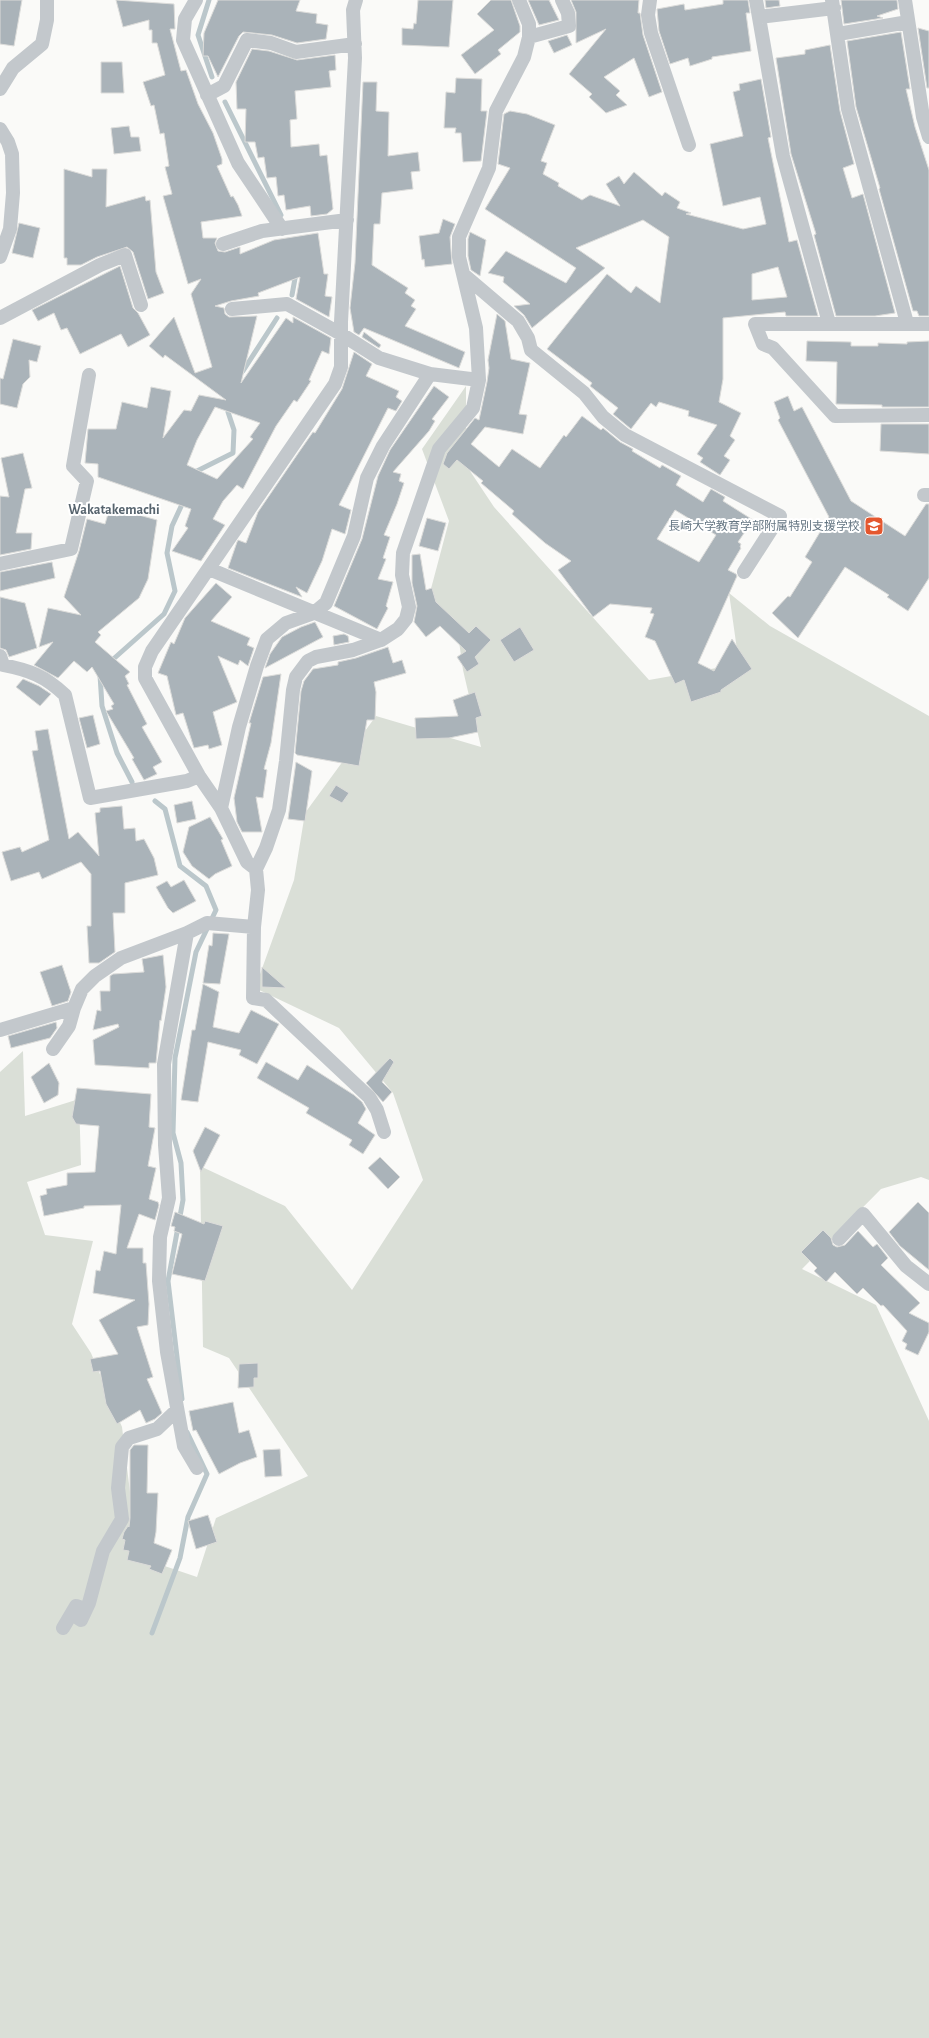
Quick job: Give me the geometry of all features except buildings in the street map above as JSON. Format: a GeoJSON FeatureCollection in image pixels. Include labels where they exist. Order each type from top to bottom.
{"type":"FeatureCollection","features":[{"type":"Feature","properties":{"kind":"street"},"geometry":{"type":"LineString","coordinates":[[0,88],[13,68],[42,44],[47,20],[47,0]]}},
{"type":"Feature","properties":{"kind":"street"},"geometry":{"type":"LineString","coordinates":[[196,0],[186,19],[183,40],[238,163],[282,229]]}},
{"type":"Feature","properties":{"kind":"street"},"geometry":{"type":"LineString","coordinates":[[256,869],[247,862],[221,808],[199,776],[146,678],[145,667],[152,651],[335,384],[341,367],[355,44],[353,10],[356,0]]}},
{"type":"Feature","properties":{"kind":"street"},"geometry":{"type":"LineString","coordinates":[[384,1132],[377,1110],[369,1097],[266,1000],[253,998],[254,927],[258,890],[256,869],[266,848],[279,810],[286,761],[293,690],[296,677],[308,661],[316,657],[353,650],[381,640],[398,629],[406,619],[409,607],[402,575],[403,553],[440,449],[473,408],[479,380],[476,328],[459,257],[459,237],[489,168],[496,111],[524,57],[529,37],[529,24],[519,0]]}},
{"type":"Feature","properties":{"kind":"street"},"geometry":{"type":"LineString","coordinates":[[529,37],[569,26],[568,13],[562,0]]}},
{"type":"Feature","properties":{"kind":"street"},"geometry":{"type":"LineString","coordinates":[[650,0],[648,15],[651,34],[689,145]]}},
{"type":"Feature","properties":{"kind":"street"},"geometry":{"type":"LineString","coordinates":[[756,0],[783,156],[829,324]]}},
{"type":"Feature","properties":{"kind":"street"},"geometry":{"type":"LineString","coordinates":[[905,0],[929,137]]}},
{"type":"Feature","properties":{"kind":"street"},"geometry":{"type":"LineString","coordinates":[[759,17],[833,4],[848,109],[907,324]]}},
{"type":"Feature","properties":{"kind":"street"},"geometry":{"type":"LineString","coordinates":[[838,34],[908,22]]}},
{"type":"Feature","properties":{"kind":"street"},"geometry":{"type":"LineString","coordinates":[[207,95],[224,86],[247,40],[271,43],[296,52],[355,44]]}},
{"type":"Feature","properties":{"kind":"street"},"geometry":{"type":"LineString","coordinates":[[0,129],[8,142],[12,154],[13,193],[10,229],[0,257]]}},
{"type":"Feature","properties":{"kind":"street"},"geometry":{"type":"LineString","coordinates":[[223,244],[262,231],[347,220]]}},
{"type":"Feature","properties":{"kind":"street"},"geometry":{"type":"LineString","coordinates":[[0,318],[100,265],[125,255],[142,305]]}},
{"type":"Feature","properties":{"kind":"street"},"geometry":{"type":"LineString","coordinates":[[464,275],[518,321],[528,338],[531,350],[584,393],[603,417],[625,435],[780,516],[744,572]]}},
{"type":"Feature","properties":{"kind":"street"},"geometry":{"type":"LineString","coordinates":[[232,309],[287,304],[342,334],[379,358],[430,374],[479,380]]}},
{"type":"Feature","properties":{"kind":"street"},"geometry":{"type":"LineString","coordinates":[[929,324],[755,324],[763,344],[773,348],[835,416],[929,415]]}},
{"type":"Feature","properties":{"kind":"street"},"geometry":{"type":"LineString","coordinates":[[0,564],[70,549],[87,482],[73,466],[89,374]]}},
{"type":"Feature","properties":{"kind":"street"},"geometry":{"type":"LineString","coordinates":[[221,808],[239,727],[257,666],[268,639],[286,623],[314,613],[326,603],[354,536],[367,478],[383,446],[430,374]]}},
{"type":"Feature","properties":{"kind":"street"},"geometry":{"type":"LineString","coordinates":[[209,569],[381,640]]}},
{"type":"Feature","properties":{"kind":"street"},"geometry":{"type":"LineString","coordinates":[[0,656],[3,666],[34,673],[55,685],[65,695],[90,798],[187,781],[199,776]]}},
{"type":"Feature","properties":{"kind":"street"},"geometry":{"type":"LineString","coordinates":[[53,1050],[70,1026],[74,1008],[82,989],[121,958],[187,933],[207,923],[254,927]]}},
{"type":"Feature","properties":{"kind":"street"},"geometry":{"type":"LineString","coordinates":[[187,933],[164,1064],[165,1146],[169,1198],[160,1237],[159,1281],[167,1352],[184,1446],[197,1468]]}},
{"type":"Feature","properties":{"kind":"street"},"geometry":{"type":"LineString","coordinates":[[0,1030],[74,1008]]}},
{"type":"Feature","properties":{"kind":"street"},"geometry":{"type":"LineString","coordinates":[[839,1239],[863,1214],[906,1266],[929,1284]]}},
{"type":"Feature","properties":{"kind":"street"},"geometry":{"type":"LineString","coordinates":[[63,1628],[76,1606],[79,1607],[78,1618],[81,1620],[89,1603],[103,1551],[122,1519],[118,1488],[122,1446],[129,1438],[157,1429],[170,1419],[177,1410]]}},
{"type":"Feature","properties":{"kind":"shaded area"},"geometry":{"type":"Polygon","coordinates":[[[466,386],[466,465],[494,507],[649,680],[739,664],[729,593],[770,626],[929,716],[929,1180],[921,1177],[881,1189],[802,1269],[876,1305],[929,1421],[929,2038],[0,2038],[0,1072],[23,1051],[25,1116],[79,1099],[81,1165],[27,1182],[45,1235],[93,1241],[72,1324],[91,1353],[122,1427],[138,1557],[197,1577],[216,1518],[308,1476],[229,1358],[203,1347],[200,1166],[285,1206],[352,1290],[423,1180],[393,1093],[339,1028],[255,988],[294,880],[305,813],[376,716],[481,747],[463,670],[457,627],[428,600],[449,521],[422,449],[466,386]]]}},
{"type":"Feature","properties":{"kind":"waterway"},"geometry":{"type":"LineString","coordinates":[[209,0],[198,35],[212,77]]}},
{"type":"Feature","properties":{"kind":"waterway"},"geometry":{"type":"LineString","coordinates":[[225,102],[281,215]]}},
{"type":"Feature","properties":{"kind":"waterway"},"geometry":{"type":"LineString","coordinates":[[292,295],[296,273]]}},
{"type":"Feature","properties":{"kind":"waterway"},"geometry":{"type":"LineString","coordinates":[[243,371],[277,318]]}},
{"type":"Feature","properties":{"kind":"waterway"},"geometry":{"type":"LineString","coordinates":[[195,475],[197,471],[233,453],[234,430],[228,412],[230,406]]}},
{"type":"Feature","properties":{"kind":"waterway"},"geometry":{"type":"LineString","coordinates":[[110,662],[164,614],[175,591],[167,553],[172,526],[184,500]]}},
{"type":"Feature","properties":{"kind":"waterway"},"geometry":{"type":"LineString","coordinates":[[100,675],[102,706],[117,753],[132,782]]}},
{"type":"Feature","properties":{"kind":"waterway"},"geometry":{"type":"LineString","coordinates":[[155,801],[165,809],[180,866],[206,886],[216,910],[196,952],[175,1058],[173,1133],[181,1163],[183,1200],[168,1281],[182,1399]]}},
{"type":"Feature","properties":{"kind":"waterway"},"geometry":{"type":"LineString","coordinates":[[152,1633],[180,1558],[188,1517],[207,1474],[187,1432]]}},
{"type":"Feature","properties":{"kind":"place","name":"長崎大学教育学部附属特別支援学校"},"geometry":{"type":"Point","coordinates":[874,526]}},
{"type":"Feature","properties":{"kind":"district","name":"Wakatakemachi"},"geometry":{"type":"Point","coordinates":[114,509]}}]}
